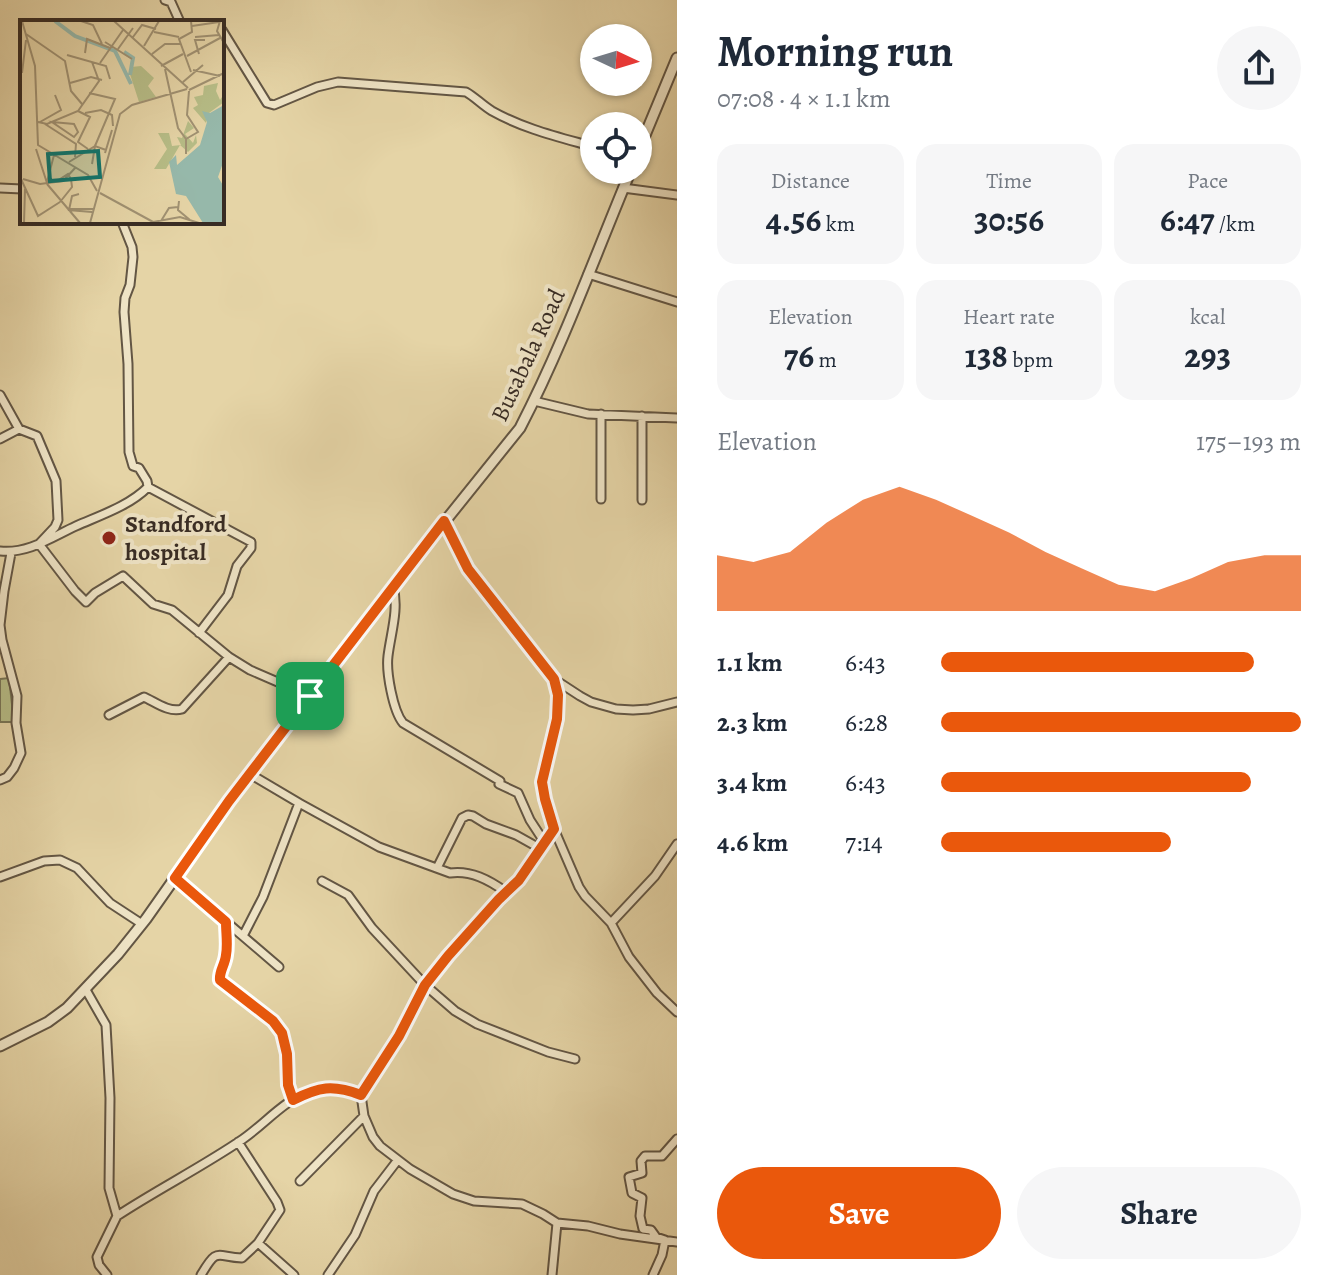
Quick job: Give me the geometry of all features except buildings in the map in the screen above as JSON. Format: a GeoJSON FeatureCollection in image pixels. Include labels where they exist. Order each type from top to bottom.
{"type":"FeatureCollection","features":[{"type":"Feature","properties":{"kind":"street"},"geometry":{"type":"LineString","coordinates":[[165,0],[171,2],[179,20]]}},
{"type":"Feature","properties":{"kind":"street"},"geometry":{"type":"LineString","coordinates":[[224,33],[270,105],[338,82],[466,92],[510,120],[580,143]]}},
{"type":"Feature","properties":{"kind":"street"},"geometry":{"type":"LineString","coordinates":[[652,118],[677,58]]}},
{"type":"Feature","properties":{"kind":"street","name":"Busabala Road"},"geometry":{"type":"LineString","coordinates":[[0,1046],[48,1022],[67,1008],[142,924],[250,774],[393,586],[520,428],[625,184]]}},
{"type":"Feature","properties":{"kind":"street"},"geometry":{"type":"LineString","coordinates":[[0,188],[20,189]]}},
{"type":"Feature","properties":{"kind":"street"},"geometry":{"type":"LineString","coordinates":[[623,188],[677,195]]}},
{"type":"Feature","properties":{"kind":"street"},"geometry":{"type":"LineString","coordinates":[[123,224],[133,257],[124,304],[129,452],[133,466],[139,468],[148,487]]}},
{"type":"Feature","properties":{"kind":"street"},"geometry":{"type":"LineString","coordinates":[[588,274],[677,302]]}},
{"type":"Feature","properties":{"kind":"street"},"geometry":{"type":"LineString","coordinates":[[0,395],[19,429],[37,436],[56,481],[58,520],[39,544]]}},
{"type":"Feature","properties":{"kind":"street"},"geometry":{"type":"LineString","coordinates":[[534,401],[588,414],[677,418]]}},
{"type":"Feature","properties":{"kind":"street"},"geometry":{"type":"LineString","coordinates":[[601,414],[601,499]]}},
{"type":"Feature","properties":{"kind":"street"},"geometry":{"type":"LineString","coordinates":[[642,416],[642,500]]}},
{"type":"Feature","properties":{"kind":"street"},"geometry":{"type":"LineString","coordinates":[[0,439],[19,429]]}},
{"type":"Feature","properties":{"kind":"street"},"geometry":{"type":"LineString","coordinates":[[0,551],[11,553],[39,544],[110,512],[148,487]]}},
{"type":"Feature","properties":{"kind":"street"},"geometry":{"type":"LineString","coordinates":[[148,487],[251,542],[251,548],[237,566],[228,595],[199,633]]}},
{"type":"Feature","properties":{"kind":"street"},"geometry":{"type":"LineString","coordinates":[[444,521],[468,569],[554,679],[591,702],[616,709],[649,709],[677,702]]}},
{"type":"Feature","properties":{"kind":"street"},"geometry":{"type":"LineString","coordinates":[[39,544],[86,602],[123,576],[153,604],[172,610],[229,657],[250,670],[310,696]]}},
{"type":"Feature","properties":{"kind":"street"},"geometry":{"type":"LineString","coordinates":[[0,780],[14,768],[21,753],[16,723],[15,682],[0,625],[11,553]]}},
{"type":"Feature","properties":{"kind":"street"},"geometry":{"type":"LineString","coordinates":[[393,586],[396,604],[388,658],[393,701],[399,719],[518,793],[543,846]]}},
{"type":"Feature","properties":{"kind":"street"},"geometry":{"type":"LineString","coordinates":[[109,715],[144,697],[178,711],[229,657]]}},
{"type":"Feature","properties":{"kind":"street"},"geometry":{"type":"LineString","coordinates":[[554,679],[558,695],[557,719],[542,782],[554,829],[585,896],[611,923],[629,957],[657,993],[677,1012]]}},
{"type":"Feature","properties":{"kind":"street"},"geometry":{"type":"LineString","coordinates":[[250,774],[379,847],[450,873],[460,871],[490,881],[506,892]]}},
{"type":"Feature","properties":{"kind":"street"},"geometry":{"type":"LineString","coordinates":[[243,936],[263,897],[299,803]]}},
{"type":"Feature","properties":{"kind":"street"},"geometry":{"type":"LineString","coordinates":[[437,868],[462,818],[468,815],[543,846]]}},
{"type":"Feature","properties":{"kind":"street"},"geometry":{"type":"LineString","coordinates":[[554,829],[519,880],[425,985],[399,1036],[361,1095],[364,1116],[373,1137],[397,1161],[453,1194],[474,1201],[522,1204],[557,1223],[677,1242]]}},
{"type":"Feature","properties":{"kind":"street"},"geometry":{"type":"LineString","coordinates":[[611,923],[655,876],[677,844]]}},
{"type":"Feature","properties":{"kind":"street"},"geometry":{"type":"LineString","coordinates":[[0,877],[44,861],[60,860],[77,868],[110,903],[142,924]]}},
{"type":"Feature","properties":{"kind":"street"},"geometry":{"type":"LineString","coordinates":[[175,878],[279,967]]}},
{"type":"Feature","properties":{"kind":"street"},"geometry":{"type":"LineString","coordinates":[[322,881],[348,895],[372,928],[425,985],[455,1011],[477,1024],[548,1052],[575,1059]]}},
{"type":"Feature","properties":{"kind":"street"},"geometry":{"type":"LineString","coordinates":[[226,922],[227,951],[219,972],[220,980],[273,1021],[282,1033],[287,1054],[288,1085],[293,1100]]}},
{"type":"Feature","properties":{"kind":"street"},"geometry":{"type":"LineString","coordinates":[[86,990],[106,1025],[110,1098],[109,1188],[117,1216]]}},
{"type":"Feature","properties":{"kind":"street"},"geometry":{"type":"LineString","coordinates":[[107,1275],[97,1257],[117,1216],[238,1142],[293,1100],[315,1089],[332,1087],[361,1095]]}},
{"type":"Feature","properties":{"kind":"street"},"geometry":{"type":"LineString","coordinates":[[300,1181],[364,1116]]}},
{"type":"Feature","properties":{"kind":"street"},"geometry":{"type":"LineString","coordinates":[[665,1240],[656,1237],[651,1230],[643,1229],[640,1216],[642,1198],[632,1193],[629,1177],[642,1173],[641,1161],[645,1156],[662,1156],[677,1139]]}},
{"type":"Feature","properties":{"kind":"street"},"geometry":{"type":"LineString","coordinates":[[201,1275],[213,1258],[222,1254],[242,1258],[258,1243],[278,1214],[279,1207],[238,1142]]}},
{"type":"Feature","properties":{"kind":"street"},"geometry":{"type":"LineString","coordinates":[[328,1275],[355,1235],[374,1191],[397,1161]]}},
{"type":"Feature","properties":{"kind":"street"},"geometry":{"type":"LineString","coordinates":[[552,1275],[557,1223]]}},
{"type":"Feature","properties":{"kind":"street"},"geometry":{"type":"LineString","coordinates":[[653,1275],[665,1240]]}},
{"type":"Feature","properties":{"kind":"street"},"geometry":{"type":"LineString","coordinates":[[258,1243],[294,1275]]}},
{"type":"Feature","properties":{"kind":"green space"},"geometry":{"type":"Polygon","coordinates":[[[9,678],[14,722],[0,722],[0,679],[9,678]]]}},
{"type":"Feature","properties":{"kind":"place","name":"Standford hospital"},"geometry":{"type":"Point","coordinates":[109,538]}},
{"type":"Feature","properties":{"kind":"route"},"geometry":{"type":"LineString","coordinates":[[444,521],[468,569],[554,679],[558,695],[557,719],[542,782],[554,829],[526,872],[425,985],[399,1036],[361,1095],[332,1087],[315,1089],[293,1100],[288,1085],[286,1043],[282,1033],[273,1021],[220,980],[219,972],[227,951],[226,922],[175,878],[229,801],[310,696],[444,521]]}}]}
